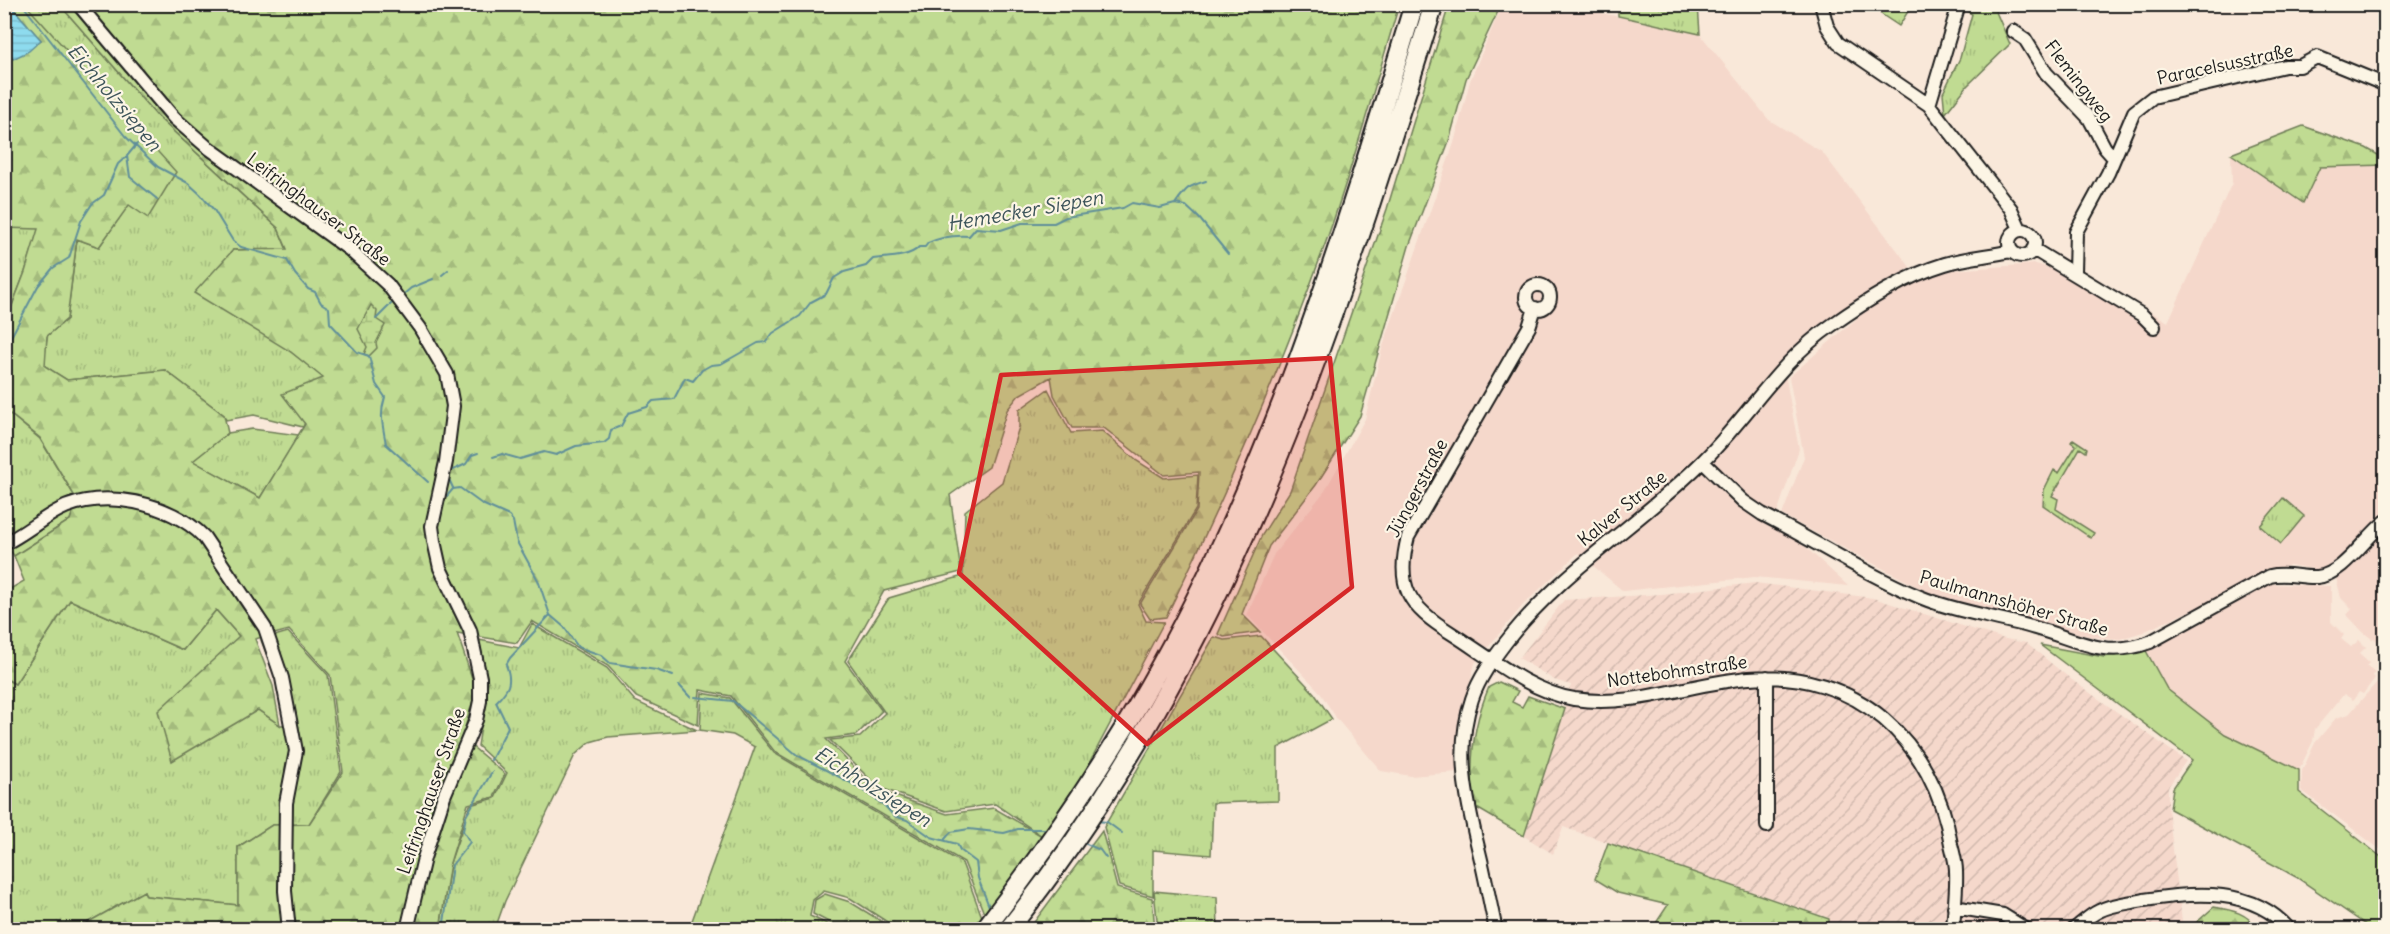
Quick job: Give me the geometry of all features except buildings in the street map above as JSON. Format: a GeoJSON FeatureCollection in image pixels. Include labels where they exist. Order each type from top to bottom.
{"type":"FeatureCollection","features":[{"type":"Feature","properties":{"kind":"highway"},"geometry":{"type":"LineString","coordinates":[[984,930],[1037,861],[1107,758],[1193,603],[1258,459],[1309,329],[1414,4]]}},
{"type":"Feature","properties":{"kind":"highway"},"geometry":{"type":"LineString","coordinates":[[1008,930],[1052,875],[1127,762],[1184,664],[1245,539],[1293,427],[1338,306],[1434,4]]}},
{"type":"Feature","properties":{"kind":"street","name":"Leifringhauser Straße"},"geometry":{"type":"LineString","coordinates":[[78,4],[174,118],[206,146],[350,250],[388,285],[420,328],[447,374],[453,406],[446,462],[432,526],[440,568],[470,630],[480,678],[480,701],[476,720],[444,796],[424,858],[407,930]]}},
{"type":"Feature","properties":{"kind":"street"},"geometry":{"type":"LineString","coordinates":[[1821,4],[1827,26],[1838,43],[1929,105],[2011,209],[2020,229],[2033,235],[2035,242],[2033,249],[2023,256],[2011,251],[2009,238],[2020,229]]}},
{"type":"Feature","properties":{"kind":"street"},"geometry":{"type":"LineString","coordinates":[[1929,105],[1959,4]]}},
{"type":"Feature","properties":{"kind":"street","name":"Flemingweg"},"geometry":{"type":"LineString","coordinates":[[2013,31],[2025,39],[2046,73],[2089,118],[2105,148],[2113,157]]}},
{"type":"Feature","properties":{"kind":"street","name":"Paracelsusstraße"},"geometry":{"type":"LineString","coordinates":[[2076,272],[2076,232],[2108,173],[2134,112],[2153,97],[2285,66],[2300,66],[2317,57],[2385,84]]}},
{"type":"Feature","properties":{"kind":"street"},"geometry":{"type":"LineString","coordinates":[[2033,249],[2076,272],[2142,315],[2154,327]]}},
{"type":"Feature","properties":{"kind":"street","name":"Kalver Straße"},"geometry":{"type":"LineString","coordinates":[[1496,930],[1466,802],[1463,763],[1468,710],[1473,696],[1492,660],[1520,623],[1559,582],[1647,513],[1703,462],[1794,356],[1831,326],[1920,273],[1947,263],[2011,251]]}},
{"type":"Feature","properties":{"kind":"street","name":"Jüngerstraße"},"geometry":{"type":"LineString","coordinates":[[1492,660],[1430,620],[1413,603],[1404,583],[1403,557],[1408,537],[1529,327],[1535,309]]}},
{"type":"Feature","properties":{"kind":"street","name":"Paulmannshöher Straße"},"geometry":{"type":"LineString","coordinates":[[1703,462],[1743,501],[1762,514],[1922,598],[2037,628],[2086,646],[2111,650],[2133,648],[2150,642],[2270,576],[2290,574],[2314,577],[2331,573],[2385,521]]}},
{"type":"Feature","properties":{"kind":"street"},"geometry":{"type":"LineString","coordinates":[[4,544],[59,509],[82,501],[98,499],[132,502],[172,514],[195,528],[204,537],[265,628],[282,678],[296,751],[286,803],[285,891],[289,930]]}},
{"type":"Feature","properties":{"kind":"street","name":"Nottebohmstraße"},"geometry":{"type":"LineString","coordinates":[[1492,660],[1530,683],[1551,691],[1568,697],[1601,701],[1631,699],[1735,680],[1767,677],[1804,680],[1861,702],[1883,717],[1915,750],[1936,789],[1948,825],[1956,870],[1953,930]]}},
{"type":"Feature","properties":{"kind":"street","name":"Nottebohmstraße"},"geometry":{"type":"LineString","coordinates":[[1767,677],[1767,826]]}},
{"type":"Feature","properties":{"kind":"street"},"geometry":{"type":"LineString","coordinates":[[2073,930],[2099,910],[2183,895],[2232,896],[2258,904],[2274,914],[2290,930]]}},
{"type":"Feature","properties":{"kind":"street"},"geometry":{"type":"LineString","coordinates":[[1954,907],[2003,915],[2027,930]]}},
{"type":"Feature","properties":{"kind":"highlighted area"},"geometry":{"type":"Polygon","coordinates":[[[1330,358],[1352,587],[1147,744],[959,573],[1001,375],[1330,358]]]}},
{"type":"Feature","properties":{"kind":"shaded area"},"geometry":{"type":"Polygon","coordinates":[[[1502,5],[1564,5],[1700,34],[1769,120],[1822,152],[1910,267],[1785,374],[1799,449],[1775,519],[1848,586],[1755,577],[1623,591],[1578,553],[1523,605],[1475,663],[1462,716],[1457,772],[1411,776],[1381,771],[1337,719],[1319,691],[1247,615],[1274,554],[1324,492],[1365,419],[1382,349],[1454,143],[1470,81],[1502,5]]]}},
{"type":"Feature","properties":{"kind":"shaded area"},"geometry":{"type":"Polygon","coordinates":[[[2303,126],[2366,148],[2385,159],[2385,649],[2374,638],[2372,639],[2363,632],[2347,615],[2352,609],[2341,598],[2333,565],[2318,570],[2290,565],[2266,572],[2227,594],[2143,632],[2120,639],[2093,637],[1931,594],[1782,515],[1804,457],[1789,377],[1877,301],[1924,279],[1951,270],[2036,264],[2065,273],[2110,300],[2136,303],[2168,322],[2232,183],[2231,154],[2303,126]]]}},
{"type":"Feature","properties":{"kind":"shaded area"},"geometry":{"type":"Polygon","coordinates":[[[1755,583],[1873,598],[2001,638],[2026,643],[2072,680],[2186,761],[2168,787],[2168,809],[2183,929],[1829,929],[1829,918],[1563,827],[1553,854],[1524,836],[1571,685],[1554,680],[1519,658],[1564,600],[1662,594],[1755,583]]]}},
{"type":"Feature","properties":{"kind":"shaded area"},"geometry":{"type":"Polygon","coordinates":[[[2270,584],[2331,586],[2331,622],[2344,635],[2341,639],[2351,647],[2359,640],[2366,647],[2359,654],[2369,663],[2366,666],[2375,673],[2372,675],[2375,678],[2363,694],[2359,692],[2353,700],[2344,694],[2315,729],[2313,741],[2299,770],[2225,734],[2167,689],[2145,649],[2270,584]]]}},
{"type":"Feature","properties":{"kind":"shaded area"},"geometry":{"type":"Polygon","coordinates":[[[2385,673],[2385,853],[2301,790],[2302,771],[2315,743],[2336,718],[2349,714],[2385,673]]]}},
{"type":"Feature","properties":{"kind":"green space"},"geometry":{"type":"Polygon","coordinates":[[[10,5],[26,5],[176,172],[148,218],[129,205],[99,247],[77,239],[67,319],[47,336],[45,366],[67,380],[165,370],[224,415],[228,433],[193,461],[260,498],[305,424],[282,394],[323,378],[291,352],[194,293],[233,250],[287,249],[278,228],[157,116],[60,5],[1399,5],[1347,179],[1292,333],[1253,429],[1166,617],[1150,619],[1140,604],[1197,510],[1199,472],[1164,475],[1104,428],[1072,428],[1054,395],[1051,377],[1019,395],[1007,410],[989,467],[950,495],[961,572],[884,591],[845,661],[882,711],[856,735],[826,739],[875,789],[947,814],[994,808],[1042,836],[985,916],[964,862],[775,752],[731,696],[700,690],[698,725],[636,697],[608,666],[532,621],[517,643],[457,633],[476,690],[462,738],[505,774],[494,797],[468,804],[450,863],[440,929],[76,929],[144,891],[146,896],[238,905],[238,847],[272,825],[309,824],[343,772],[330,675],[289,630],[255,639],[273,686],[280,725],[258,710],[172,761],[158,711],[239,636],[216,610],[183,650],[70,600],[15,684],[5,678],[5,592],[24,581],[14,556],[70,520],[77,500],[40,438],[5,410],[5,324],[25,272],[38,229],[5,228],[5,49],[14,58],[41,40],[10,5]]]}},
{"type":"Feature","properties":{"kind":"green space"},"geometry":{"type":"Polygon","coordinates":[[[26,5],[60,5],[157,116],[278,228],[287,250],[233,250],[291,352],[324,378],[303,427],[254,415],[226,420],[224,415],[165,370],[67,380],[44,366],[47,336],[67,319],[77,239],[99,247],[129,204],[26,5]]]}},
{"type":"Feature","properties":{"kind":"green space"},"geometry":{"type":"Polygon","coordinates":[[[1449,5],[1501,5],[1466,79],[1449,141],[1409,246],[1360,416],[1316,485],[1269,546],[1242,614],[1260,632],[1224,637],[1218,634],[1262,535],[1290,491],[1387,209],[1449,5]]]}},
{"type":"Feature","properties":{"kind":"green space"},"geometry":{"type":"Polygon","coordinates":[[[1618,5],[1698,5],[1700,34],[1618,16],[1618,5]]]}},
{"type":"Feature","properties":{"kind":"green space"},"geometry":{"type":"Polygon","coordinates":[[[1876,5],[1912,5],[1899,26],[1881,14],[1876,5]]]}},
{"type":"Feature","properties":{"kind":"green space"},"geometry":{"type":"Polygon","coordinates":[[[1956,5],[1993,5],[2010,44],[1967,86],[1945,114],[1943,93],[1960,58],[1972,14],[1956,5]]]}},
{"type":"Feature","properties":{"kind":"green space"},"geometry":{"type":"Polygon","coordinates":[[[2303,126],[2366,148],[2385,159],[2385,173],[2384,165],[2320,167],[2303,203],[2231,154],[2303,126]]]}},
{"type":"Feature","properties":{"kind":"green space"},"geometry":{"type":"Polygon","coordinates":[[[5,227],[39,228],[5,324],[5,227]]]}},
{"type":"Feature","properties":{"kind":"green space"},"geometry":{"type":"Polygon","coordinates":[[[371,305],[377,311],[376,319],[385,325],[376,343],[377,348],[369,356],[364,354],[367,347],[358,329],[371,305]]]}},
{"type":"Feature","properties":{"kind":"green space"},"geometry":{"type":"Polygon","coordinates":[[[1048,389],[1071,433],[1102,431],[1137,461],[1164,478],[1198,475],[1196,509],[1138,604],[1146,621],[1164,622],[1076,788],[1042,836],[995,804],[946,811],[878,787],[830,740],[860,737],[885,713],[848,661],[889,598],[963,576],[965,511],[1002,482],[1019,427],[1019,410],[1048,389]]]}},
{"type":"Feature","properties":{"kind":"green space"},"geometry":{"type":"Polygon","coordinates":[[[5,410],[40,439],[77,500],[70,520],[14,556],[5,543],[5,410]]]}},
{"type":"Feature","properties":{"kind":"green space"},"geometry":{"type":"Polygon","coordinates":[[[252,429],[299,435],[260,498],[192,461],[228,433],[252,429]]]}},
{"type":"Feature","properties":{"kind":"green space"},"geometry":{"type":"Polygon","coordinates":[[[2073,439],[2087,448],[2086,452],[2080,448],[2052,496],[2058,499],[2056,509],[2094,533],[2091,538],[2043,505],[2044,490],[2054,470],[2059,473],[2076,446],[2071,442],[2073,439]]]}},
{"type":"Feature","properties":{"kind":"green space"},"geometry":{"type":"Polygon","coordinates":[[[2283,498],[2304,516],[2281,544],[2260,526],[2283,498]]]}},
{"type":"Feature","properties":{"kind":"green space"},"geometry":{"type":"Polygon","coordinates":[[[70,600],[183,650],[216,610],[239,636],[258,710],[280,725],[285,725],[278,685],[261,640],[288,632],[328,675],[341,772],[309,824],[272,825],[238,847],[238,905],[146,896],[144,891],[76,929],[5,930],[5,679],[15,684],[70,600]]]}},
{"type":"Feature","properties":{"kind":"green space"},"geometry":{"type":"Polygon","coordinates":[[[532,624],[607,668],[635,701],[697,730],[608,737],[590,742],[575,755],[505,901],[495,929],[440,930],[450,863],[470,805],[495,798],[507,773],[478,746],[488,682],[479,640],[519,648],[532,624]]]}},
{"type":"Feature","properties":{"kind":"green space"},"geometry":{"type":"Polygon","coordinates":[[[1261,636],[1314,693],[1332,719],[1278,748],[1278,801],[1213,803],[1211,855],[1153,850],[1153,896],[1119,886],[1104,827],[1214,637],[1224,640],[1261,636]]]}},
{"type":"Feature","properties":{"kind":"green space"},"geometry":{"type":"Polygon","coordinates":[[[2040,645],[2104,657],[2145,649],[2167,689],[2225,734],[2299,770],[2299,792],[2385,860],[2385,929],[2372,929],[2296,877],[2170,809],[2173,788],[2192,760],[2040,645]]]}},
{"type":"Feature","properties":{"kind":"green space"},"geometry":{"type":"Polygon","coordinates":[[[1499,682],[1518,691],[1512,702],[1522,707],[1528,696],[1565,709],[1524,836],[1475,807],[1472,761],[1475,731],[1489,687],[1499,682]]]}},
{"type":"Feature","properties":{"kind":"green space"},"geometry":{"type":"Polygon","coordinates":[[[702,693],[730,698],[774,753],[962,863],[982,917],[972,929],[898,929],[850,898],[824,891],[813,900],[810,916],[838,929],[689,929],[755,747],[733,735],[700,730],[702,693]]]}},
{"type":"Feature","properties":{"kind":"green space"},"geometry":{"type":"Polygon","coordinates":[[[1102,831],[1117,888],[1152,898],[1155,929],[1029,929],[1102,831]]]}},
{"type":"Feature","properties":{"kind":"green space"},"geometry":{"type":"Polygon","coordinates":[[[1608,843],[1829,919],[1829,929],[1652,929],[1668,905],[1618,893],[1595,879],[1608,843]]]}},
{"type":"Feature","properties":{"kind":"green space"},"geometry":{"type":"Polygon","coordinates":[[[1154,891],[1217,897],[1218,929],[1158,929],[1154,891]]]}},
{"type":"Feature","properties":{"kind":"green space"},"geometry":{"type":"Polygon","coordinates":[[[825,894],[850,902],[894,929],[842,929],[813,914],[815,900],[825,894]]]}},
{"type":"Feature","properties":{"kind":"green space"},"geometry":{"type":"Polygon","coordinates":[[[2214,907],[2239,913],[2249,919],[2258,929],[2189,929],[2214,907]]]}},
{"type":"Feature","properties":{"kind":"water"},"geometry":{"type":"Polygon","coordinates":[[[5,4],[10,5],[41,40],[29,51],[13,59],[5,49],[5,4]]]}},
{"type":"Feature","properties":{"kind":"waterway","name":"Eichholzsiepen"},"geometry":{"type":"LineString","coordinates":[[22,4],[125,136],[158,167],[188,183],[200,194],[214,210],[233,241],[241,247],[287,260],[308,289],[315,292],[321,303],[329,308],[330,323],[357,352],[369,356],[376,384],[385,397],[382,415],[386,444],[428,482]]}},
{"type":"Feature","properties":{"kind":"waterway"},"geometry":{"type":"LineString","coordinates":[[137,144],[127,156],[130,177],[157,199]]}},
{"type":"Feature","properties":{"kind":"waterway"},"geometry":{"type":"LineString","coordinates":[[4,350],[38,286],[53,268],[69,258],[81,221],[92,204],[104,195],[118,164],[127,156]]}},
{"type":"Feature","properties":{"kind":"waterway"},"geometry":{"type":"LineString","coordinates":[[1175,204],[1188,189],[1206,181]]}},
{"type":"Feature","properties":{"kind":"waterway","name":"Hemecker Siepen"},"geometry":{"type":"LineString","coordinates":[[493,457],[502,454],[520,459],[544,452],[556,455],[576,446],[604,443],[609,439],[611,430],[621,426],[628,413],[647,407],[653,401],[674,399],[685,378],[693,381],[702,370],[711,365],[721,364],[758,343],[766,342],[773,333],[800,316],[811,302],[826,294],[834,278],[844,272],[866,266],[873,259],[910,253],[938,239],[969,236],[976,228],[1001,230],[1022,223],[1054,223],[1066,217],[1123,208],[1132,203],[1160,208],[1175,204],[1186,206],[1199,218],[1228,254]]}},
{"type":"Feature","properties":{"kind":"waterway"},"geometry":{"type":"LineString","coordinates":[[442,275],[448,270]]}},
{"type":"Feature","properties":{"kind":"waterway"},"geometry":{"type":"LineString","coordinates":[[404,294],[411,288],[433,279]]}},
{"type":"Feature","properties":{"kind":"waterway"},"geometry":{"type":"LineString","coordinates":[[376,319],[393,302]]}},
{"type":"Feature","properties":{"kind":"waterway","name":"Hemecker Siepen"},"geometry":{"type":"LineString","coordinates":[[449,472],[466,464],[472,455],[478,453]]}},
{"type":"Feature","properties":{"kind":"waterway","name":"Hemecker Siepen"},"geometry":{"type":"LineString","coordinates":[[448,477],[453,488]]}},
{"type":"Feature","properties":{"kind":"waterway","name":"Eichholzsiepen"},"geometry":{"type":"LineString","coordinates":[[447,496],[453,489],[460,488],[482,504],[509,516],[513,521],[517,542],[538,580],[550,615],[564,627],[578,647],[601,655],[610,663],[656,670],[673,676]]}},
{"type":"Feature","properties":{"kind":"waterway"},"geometry":{"type":"LineString","coordinates":[[491,760],[508,727],[496,702],[508,686],[509,677],[506,665],[549,616]]}},
{"type":"Feature","properties":{"kind":"waterway","name":"Eichholzsiepen"},"geometry":{"type":"LineString","coordinates":[[679,685],[690,697]]}},
{"type":"Feature","properties":{"kind":"waterway","name":"Eichholzsiepen"},"geometry":{"type":"LineString","coordinates":[[695,697],[733,701],[797,755],[853,784],[884,805],[894,816],[907,820],[931,837],[957,844],[960,850],[976,862],[978,878],[990,909]]}},
{"type":"Feature","properties":{"kind":"waterway"},"geometry":{"type":"LineString","coordinates":[[443,930],[452,865],[470,842],[463,831],[466,816],[492,772]]}},
{"type":"Feature","properties":{"kind":"waterway"},"geometry":{"type":"LineString","coordinates":[[1096,821],[1107,822],[1122,833]]}},
{"type":"Feature","properties":{"kind":"waterway"},"geometry":{"type":"LineString","coordinates":[[945,839],[951,832],[969,829],[1004,833],[1018,829],[1048,829]]}},
{"type":"Feature","properties":{"kind":"waterway"},"geometry":{"type":"LineString","coordinates":[[1082,842],[1100,850],[1106,858]]}}]}
